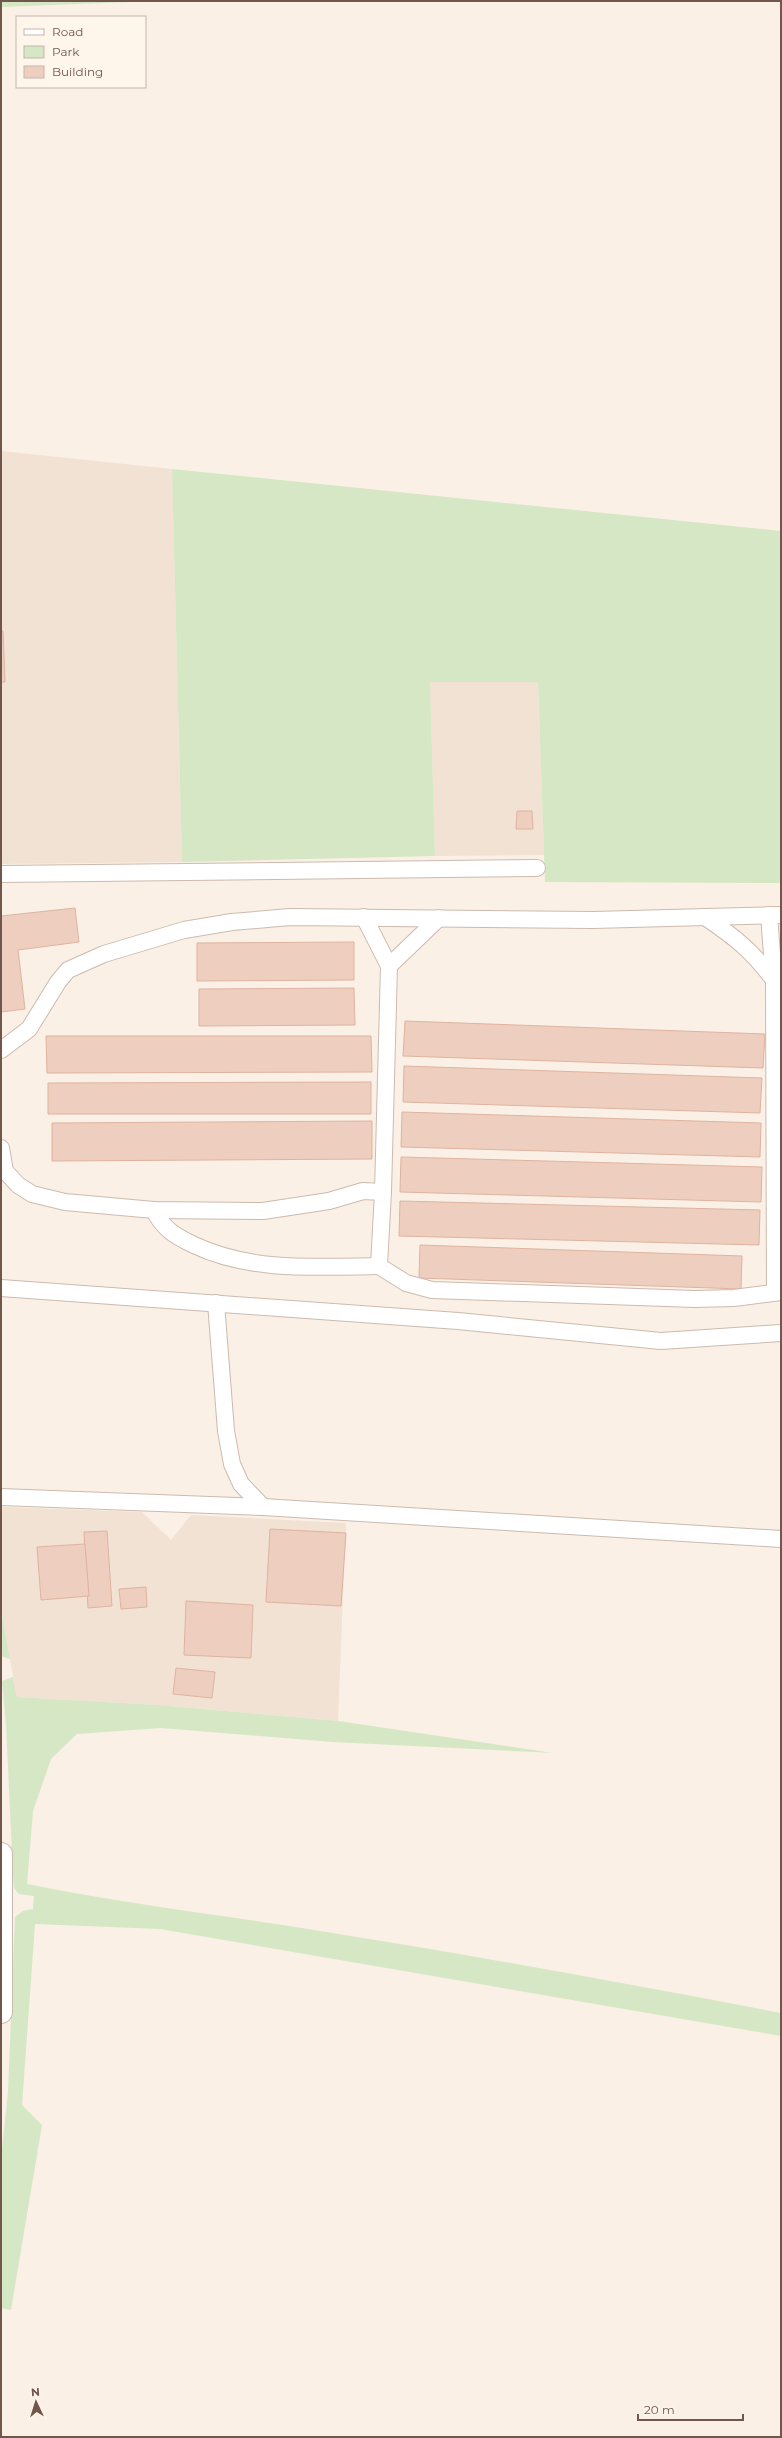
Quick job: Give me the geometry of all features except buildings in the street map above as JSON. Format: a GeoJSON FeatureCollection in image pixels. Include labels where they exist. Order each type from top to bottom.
{"type":"FeatureCollection","features":[{"type":"Feature","properties":{"kind":"street"},"geometry":{"type":"LineString","coordinates":[[1,1854],[1,2012]]}},
{"type":"Feature","properties":{"kind":"lane"},"geometry":{"type":"LineString","coordinates":[[1,874],[537,868]]}},
{"type":"Feature","properties":{"kind":"lane"},"geometry":{"type":"LineString","coordinates":[[1,1050],[29,1029],[58,982],[68,970],[104,954],[184,930],[232,922],[290,917],[593,920],[775,915],[774,980],[778,1292],[734,1298],[695,1299],[432,1290],[406,1283],[379,1266],[283,1266],[247,1263],[217,1256],[172,1234],[160,1223],[154,1210]]}},
{"type":"Feature","properties":{"kind":"lane"},"geometry":{"type":"LineString","coordinates":[[364,917],[389,966],[383,1192],[379,1266]]}},
{"type":"Feature","properties":{"kind":"lane"},"geometry":{"type":"LineString","coordinates":[[705,917],[735,937],[755,955],[774,980]]}},
{"type":"Feature","properties":{"kind":"lane"},"geometry":{"type":"LineString","coordinates":[[389,966],[439,918]]}},
{"type":"Feature","properties":{"kind":"lane"},"geometry":{"type":"LineString","coordinates":[[1,1148],[5,1172],[18,1185],[32,1194],[65,1202],[154,1210],[263,1211],[329,1202],[363,1192],[383,1192]]}},
{"type":"Feature","properties":{"kind":"lane"},"geometry":{"type":"LineString","coordinates":[[1,1288],[458,1321],[661,1341],[781,1333]]}},
{"type":"Feature","properties":{"kind":"lane"},"geometry":{"type":"LineString","coordinates":[[216,1304],[226,1431],[232,1464],[240,1484],[263,1507]]}},
{"type":"Feature","properties":{"kind":"lane"},"geometry":{"type":"LineString","coordinates":[[1,1497],[263,1507],[781,1539]]}},
{"type":"Feature","properties":{"kind":"shaded area"},"geometry":{"type":"Polygon","coordinates":[[[1,451],[172,469],[182,862],[1,864],[1,451]]]}},
{"type":"Feature","properties":{"kind":"shaded area"},"geometry":{"type":"Polygon","coordinates":[[[430,682],[538,682],[544,855],[435,856],[430,682]]]}},
{"type":"Feature","properties":{"kind":"shaded area"},"geometry":{"type":"Polygon","coordinates":[[[1,1507],[142,1512],[171,1540],[191,1515],[346,1523],[338,1721],[158,1705],[17,1697],[1,1611],[1,1507]]]}},
{"type":"Feature","properties":{"kind":"green space"},"geometry":{"type":"Polygon","coordinates":[[[1,1],[154,1],[1,7],[1,1]]]}},
{"type":"Feature","properties":{"kind":"green space"},"geometry":{"type":"Polygon","coordinates":[[[172,469],[781,531],[781,883],[545,882],[538,682],[430,682],[435,856],[182,862],[172,469]]]}},
{"type":"Feature","properties":{"kind":"green space"},"geometry":{"type":"Polygon","coordinates":[[[1,1611],[10,1659],[1,1656],[1,1611]]]}},
{"type":"Feature","properties":{"kind":"green space"},"geometry":{"type":"Polygon","coordinates":[[[13,1677],[17,1697],[158,1705],[338,1721],[553,1753],[333,1742],[161,1728],[77,1734],[51,1759],[33,1811],[27,1884],[132,1903],[426,1948],[781,2013],[781,2036],[160,1929],[35,1924],[22,2105],[42,2125],[11,2310],[1,2308],[1,2158],[8,2092],[15,1917],[23,1911],[33,1909],[34,1896],[19,1894],[14,1888],[6,1725],[2,1681],[13,1677]]]}}]}
